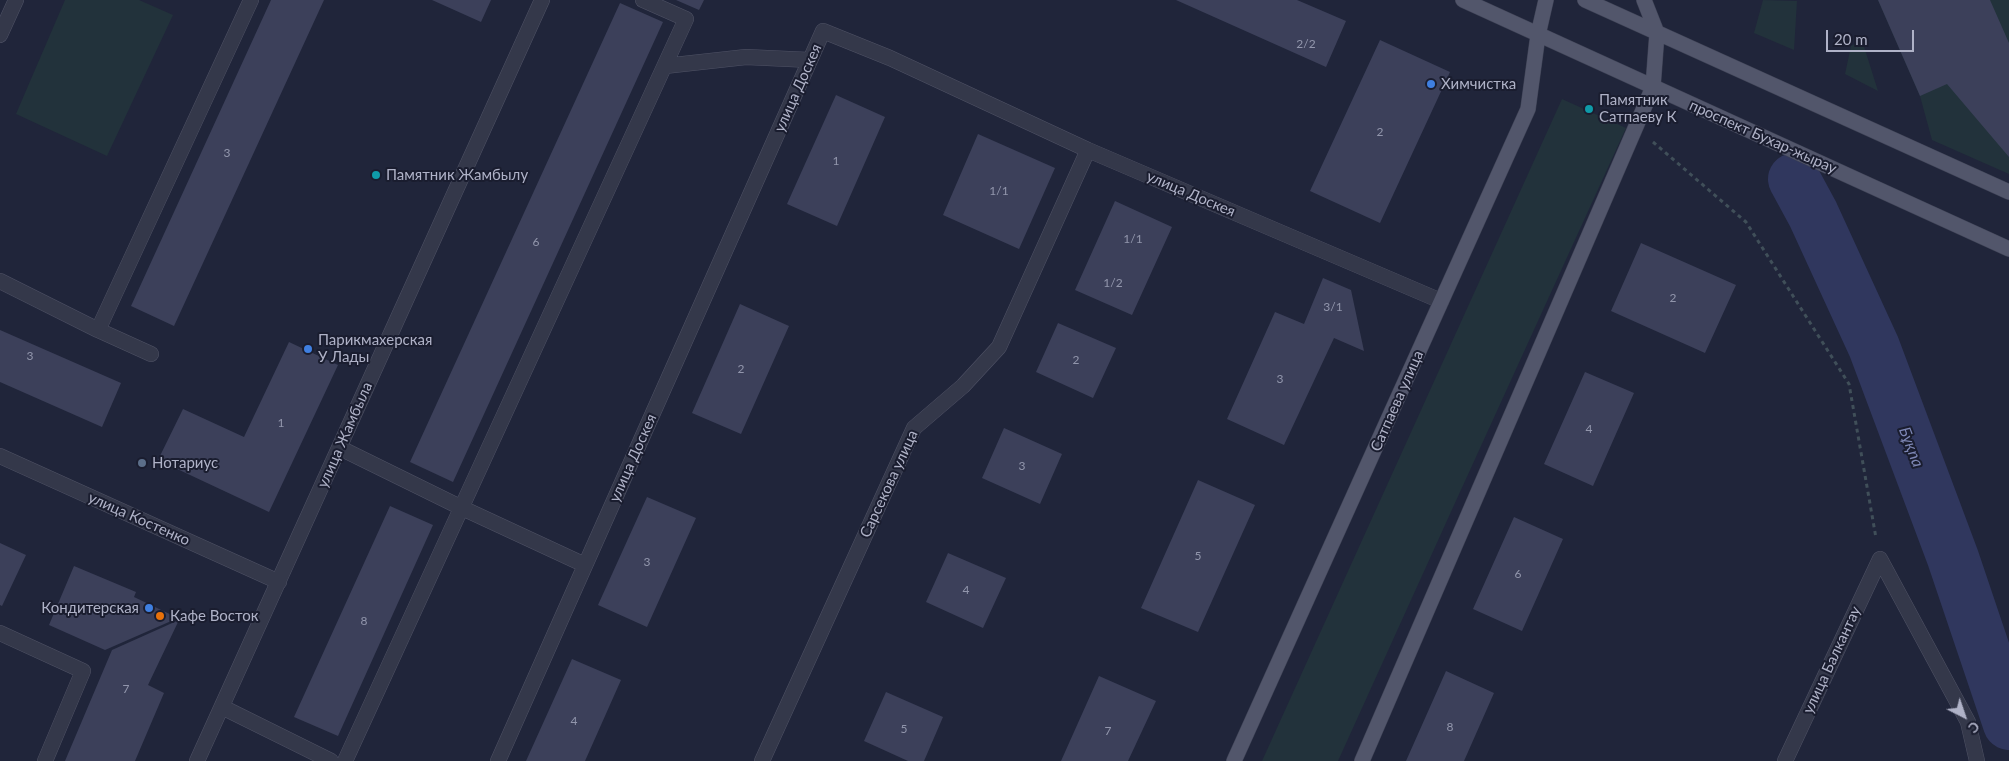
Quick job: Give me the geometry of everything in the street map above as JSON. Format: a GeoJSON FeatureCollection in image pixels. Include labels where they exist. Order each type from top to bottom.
{"type":"FeatureCollection","features":[{"type":"Feature","properties":{"kind":"main road","name":"проспект Бухар-жырау"},"geometry":{"type":"LineString","coordinates":[[1463,0],[2009,249]]}},
{"type":"Feature","properties":{"kind":"main road","name":"Сатпаева улица"},"geometry":{"type":"LineString","coordinates":[[1234,761],[1528,109],[1538,35],[1546,0]]}},
{"type":"Feature","properties":{"kind":"main road"},"geometry":{"type":"LineString","coordinates":[[1585,0],[2009,192]]}},
{"type":"Feature","properties":{"kind":"main road"},"geometry":{"type":"LineString","coordinates":[[1362,761],[1653,87],[1656,33],[1644,0]]}},
{"type":"Feature","properties":{"kind":"street"},"geometry":{"type":"LineString","coordinates":[[0,35],[16,0]]}},
{"type":"Feature","properties":{"kind":"street"},"geometry":{"type":"LineString","coordinates":[[98,330],[251,0]]}},
{"type":"Feature","properties":{"kind":"street","name":"улица Жамбыла"},"geometry":{"type":"LineString","coordinates":[[197,761],[542,0]]}},
{"type":"Feature","properties":{"kind":"street"},"geometry":{"type":"LineString","coordinates":[[345,761],[460,507],[686,20],[643,0]]}},
{"type":"Feature","properties":{"kind":"street","name":"улица Доскея"},"geometry":{"type":"LineString","coordinates":[[498,761],[823,31],[890,58],[1088,150],[1441,301]]}},
{"type":"Feature","properties":{"kind":"street"},"geometry":{"type":"LineString","coordinates":[[665,66],[746,57],[810,60]]}},
{"type":"Feature","properties":{"kind":"street","name":"Сарсекова улица"},"geometry":{"type":"LineString","coordinates":[[762,761],[914,428],[963,386],[999,346],[1088,150]]}},
{"type":"Feature","properties":{"kind":"street"},"geometry":{"type":"LineString","coordinates":[[0,281],[151,354]]}},
{"type":"Feature","properties":{"kind":"street"},"geometry":{"type":"LineString","coordinates":[[340,448],[460,507],[585,565]]}},
{"type":"Feature","properties":{"kind":"street","name":"улица Костенко"},"geometry":{"type":"LineString","coordinates":[[0,456],[279,582]]}},
{"type":"Feature","properties":{"kind":"street"},"geometry":{"type":"LineString","coordinates":[[1880,559],[1968,722],[1977,761]]}},
{"type":"Feature","properties":{"kind":"street","name":"улица Балкантау"},"geometry":{"type":"LineString","coordinates":[[1784,761],[1880,559]]}},
{"type":"Feature","properties":{"kind":"street"},"geometry":{"type":"LineString","coordinates":[[0,633],[83,671],[45,761]]}},
{"type":"Feature","properties":{"kind":"street"},"geometry":{"type":"LineString","coordinates":[[222,707],[331,761]]}},
{"type":"Feature","properties":{"kind":"path"},"geometry":{"type":"LineString","coordinates":[[1636,127],[1746,222],[1849,384],[1880,559]]}},
{"type":"Feature","properties":{"kind":"shaded area"},"geometry":{"type":"Polygon","coordinates":[[[65,0],[139,0],[173,15],[107,156],[16,114],[65,0]]]}},
{"type":"Feature","properties":{"kind":"shaded area"},"geometry":{"type":"Polygon","coordinates":[[[1763,0],[1797,1],[1794,50],[1754,33],[1763,0]]]}},
{"type":"Feature","properties":{"kind":"shaded area"},"geometry":{"type":"Polygon","coordinates":[[[1878,0],[2009,0],[2009,174],[1932,140],[1920,96],[1878,0]]]}},
{"type":"Feature","properties":{"kind":"shaded area"},"geometry":{"type":"Polygon","coordinates":[[[1862,40],[1878,91],[1845,74],[1851,46],[1862,40]]]}},
{"type":"Feature","properties":{"kind":"shaded area"},"geometry":{"type":"Polygon","coordinates":[[[1562,99],[1626,128],[1338,761],[1262,761],[1562,99]]]}},
{"type":"Feature","properties":{"kind":"building"},"geometry":{"type":"Polygon","coordinates":[[[271,0],[324,0],[174,326],[131,306],[271,0]]]}},
{"type":"Feature","properties":{"kind":"building"},"geometry":{"type":"Polygon","coordinates":[[[432,0],[491,0],[481,22],[432,0]]]}},
{"type":"Feature","properties":{"kind":"building"},"geometry":{"type":"Polygon","coordinates":[[[676,0],[704,0],[699,10],[676,0]]]}},
{"type":"Feature","properties":{"kind":"building"},"geometry":{"type":"Polygon","coordinates":[[[1176,0],[1297,0],[1346,21],[1326,67],[1176,0]]]}},
{"type":"Feature","properties":{"kind":"building"},"geometry":{"type":"Polygon","coordinates":[[[1878,0],[1990,0],[2009,43],[2009,157],[1947,84],[1920,96],[1878,0]]]}},
{"type":"Feature","properties":{"kind":"building"},"geometry":{"type":"Polygon","coordinates":[[[620,3],[663,22],[453,482],[410,462],[620,3]]]}},
{"type":"Feature","properties":{"kind":"building"},"geometry":{"type":"Polygon","coordinates":[[[1380,40],[1450,72],[1380,223],[1310,191],[1380,40]]]}},
{"type":"Feature","properties":{"kind":"building"},"geometry":{"type":"Polygon","coordinates":[[[836,95],[885,117],[837,226],[787,204],[836,95]]]}},
{"type":"Feature","properties":{"kind":"building"},"geometry":{"type":"Polygon","coordinates":[[[978,134],[1055,168],[1019,249],[943,215],[978,134]]]}},
{"type":"Feature","properties":{"kind":"building"},"geometry":{"type":"Polygon","coordinates":[[[1115,201],[1172,227],[1132,315],[1075,290],[1115,201]]]}},
{"type":"Feature","properties":{"kind":"building"},"geometry":{"type":"Polygon","coordinates":[[[1641,243],[1736,285],[1705,353],[1611,311],[1641,243]]]}},
{"type":"Feature","properties":{"kind":"building"},"geometry":{"type":"Polygon","coordinates":[[[1323,278],[1351,290],[1364,351],[1334,338],[1284,445],[1227,419],[1275,312],[1304,324],[1323,278]]]}},
{"type":"Feature","properties":{"kind":"building"},"geometry":{"type":"Polygon","coordinates":[[[740,304],[789,326],[741,434],[692,413],[740,304]]]}},
{"type":"Feature","properties":{"kind":"building"},"geometry":{"type":"Polygon","coordinates":[[[1058,323],[1116,348],[1093,398],[1036,372],[1058,323]]]}},
{"type":"Feature","properties":{"kind":"building"},"geometry":{"type":"Polygon","coordinates":[[[0,330],[121,383],[102,427],[0,382],[0,330]]]}},
{"type":"Feature","properties":{"kind":"building"},"geometry":{"type":"Polygon","coordinates":[[[289,342],[338,365],[269,512],[158,460],[183,409],[244,437],[289,342]]]}},
{"type":"Feature","properties":{"kind":"building"},"geometry":{"type":"Polygon","coordinates":[[[1585,372],[1634,393],[1593,486],[1544,464],[1585,372]]]}},
{"type":"Feature","properties":{"kind":"building"},"geometry":{"type":"Polygon","coordinates":[[[1004,428],[1062,454],[1040,504],[982,478],[1004,428]]]}},
{"type":"Feature","properties":{"kind":"building"},"geometry":{"type":"Polygon","coordinates":[[[1198,480],[1255,505],[1198,632],[1141,608],[1198,480]]]}},
{"type":"Feature","properties":{"kind":"building"},"geometry":{"type":"Polygon","coordinates":[[[647,497],[696,518],[647,627],[598,605],[647,497]]]}},
{"type":"Feature","properties":{"kind":"building"},"geometry":{"type":"Polygon","coordinates":[[[390,506],[433,525],[338,736],[294,717],[390,506]]]}},
{"type":"Feature","properties":{"kind":"building"},"geometry":{"type":"Polygon","coordinates":[[[1514,517],[1563,539],[1522,631],[1473,609],[1514,517]]]}},
{"type":"Feature","properties":{"kind":"building"},"geometry":{"type":"Polygon","coordinates":[[[0,543],[26,555],[2,606],[0,605],[0,543]]]}},
{"type":"Feature","properties":{"kind":"building"},"geometry":{"type":"Polygon","coordinates":[[[948,553],[1006,578],[983,628],[926,602],[948,553]]]}},
{"type":"Feature","properties":{"kind":"building"},"geometry":{"type":"Polygon","coordinates":[[[74,566],[136,592],[134,597],[178,618],[105,650],[49,625],[74,566]]]}},
{"type":"Feature","properties":{"kind":"building"},"geometry":{"type":"Polygon","coordinates":[[[179,620],[148,685],[164,693],[135,761],[65,761],[112,650],[179,620]]]}},
{"type":"Feature","properties":{"kind":"building"},"geometry":{"type":"Polygon","coordinates":[[[572,659],[621,680],[585,761],[526,761],[572,659]]]}},
{"type":"Feature","properties":{"kind":"building"},"geometry":{"type":"Polygon","coordinates":[[[1446,671],[1494,693],[1464,761],[1406,761],[1446,671]]]}},
{"type":"Feature","properties":{"kind":"building"},"geometry":{"type":"Polygon","coordinates":[[[1099,676],[1156,701],[1128,761],[1061,761],[1099,676]]]}},
{"type":"Feature","properties":{"kind":"building"},"geometry":{"type":"Polygon","coordinates":[[[886,692],[943,717],[924,761],[908,761],[864,741],[886,692]]]}},
{"type":"Feature","properties":{"kind":"waterway","name":"Бұқпа"},"geometry":{"type":"LineString","coordinates":[[1794,179],[1813,214],[1874,347],[1953,558],[2009,724]]}},
{"type":"Feature","properties":{"kind":"place","name":"Химчистка"},"geometry":{"type":"Point","coordinates":[1431,84]}},
{"type":"Feature","properties":{"kind":"place","name":"Памятник Сатпаеву К"},"geometry":{"type":"Point","coordinates":[1589,109]}},
{"type":"Feature","properties":{"kind":"place","name":"Памятник Жамбылу"},"geometry":{"type":"Point","coordinates":[376,175]}},
{"type":"Feature","properties":{"kind":"place","name":"Парикмахерская У Лады"},"geometry":{"type":"Point","coordinates":[308,349]}},
{"type":"Feature","properties":{"kind":"place","name":"Нотариус"},"geometry":{"type":"Point","coordinates":[142,463]}},
{"type":"Feature","properties":{"kind":"place","name":"Кондитерская"},"geometry":{"type":"Point","coordinates":[149,608]}},
{"type":"Feature","properties":{"kind":"place","name":"Кафе Восток"},"geometry":{"type":"Point","coordinates":[160,616]}}]}
